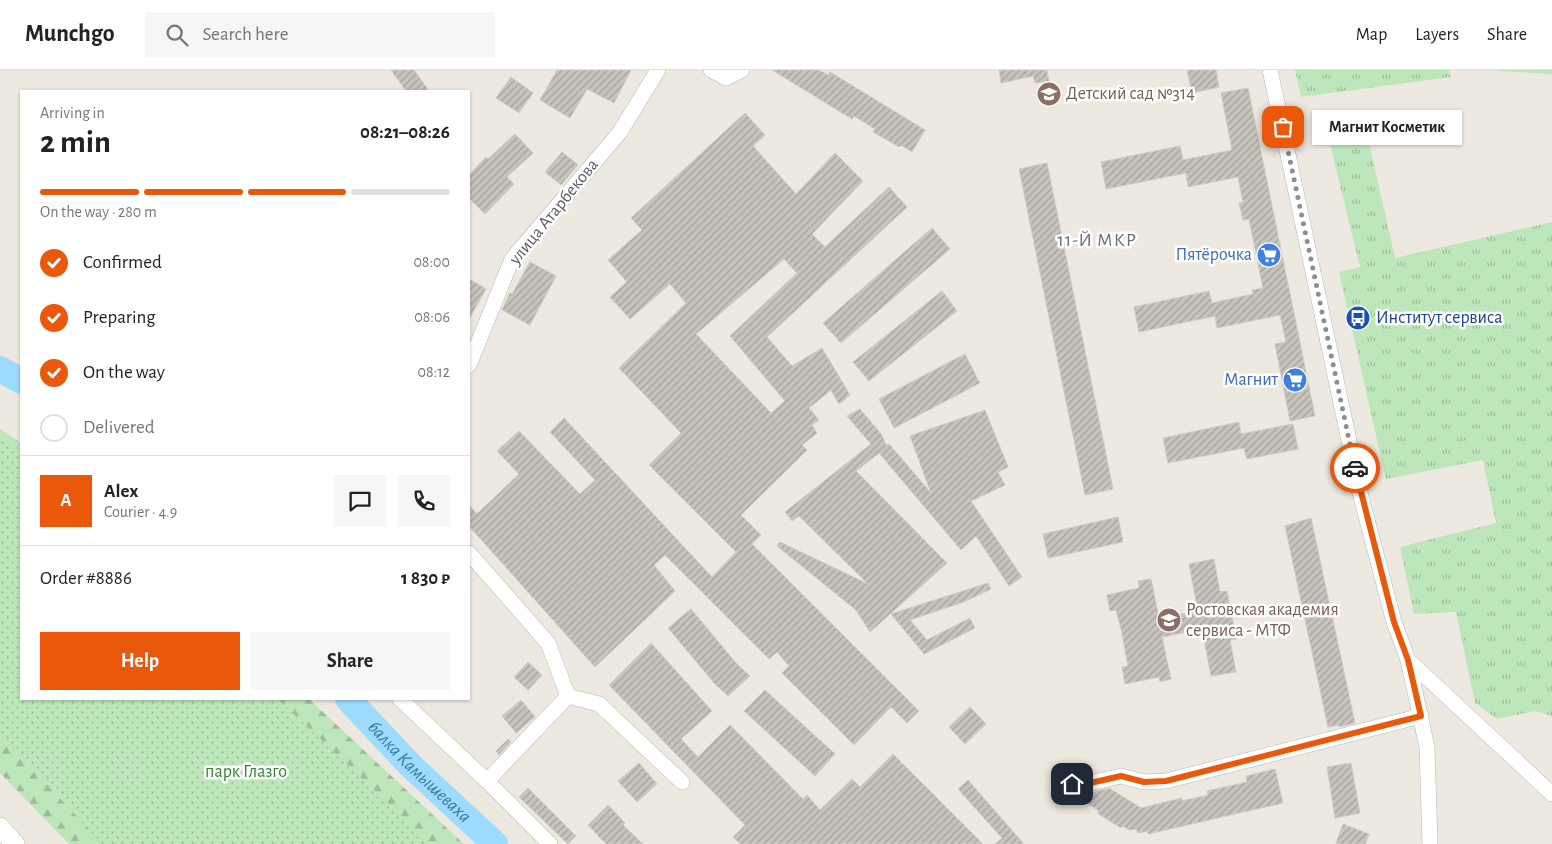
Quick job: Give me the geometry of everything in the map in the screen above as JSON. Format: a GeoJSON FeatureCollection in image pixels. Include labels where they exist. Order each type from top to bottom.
{"type":"FeatureCollection","features":[{"type":"Feature","properties":{"kind":"street","name":"улица Атарбекова"},"geometry":{"type":"LineString","coordinates":[[470,363],[512,259],[620,132],[658,70]]}},
{"type":"Feature","properties":{"kind":"street"},"geometry":{"type":"LineString","coordinates":[[711,70],[726,78],[742,70]]}},
{"type":"Feature","properties":{"kind":"street"},"geometry":{"type":"LineString","coordinates":[[1270,70],[1361,497],[1394,622],[1408,660],[1421,716],[1427,748],[1430,844]]}},
{"type":"Feature","properties":{"kind":"street"},"geometry":{"type":"LineString","coordinates":[[470,554],[548,643],[568,696]]}},
{"type":"Feature","properties":{"kind":"street"},"geometry":{"type":"LineString","coordinates":[[1408,660],[1552,794]]}},
{"type":"Feature","properties":{"kind":"street"},"geometry":{"type":"LineString","coordinates":[[487,781],[568,696]]}},
{"type":"Feature","properties":{"kind":"street"},"geometry":{"type":"LineString","coordinates":[[568,696],[599,704],[682,782]]}},
{"type":"Feature","properties":{"kind":"street"},"geometry":{"type":"LineString","coordinates":[[401,700],[487,781],[550,844]]}},
{"type":"Feature","properties":{"kind":"street"},"geometry":{"type":"LineString","coordinates":[[1072,784],[1086,784],[1121,776],[1144,782],[1166,781],[1421,716]]}},
{"type":"Feature","properties":{"kind":"street"},"geometry":{"type":"LineString","coordinates":[[0,827],[15,844]]}},
{"type":"Feature","properties":{"kind":"green space"},"geometry":{"type":"Polygon","coordinates":[[[1295,70],[1449,70],[1451,77],[1301,97],[1295,70]]]}},
{"type":"Feature","properties":{"kind":"green space"},"geometry":{"type":"Polygon","coordinates":[[[1552,70],[1552,74],[1497,71],[1552,70]]]}},
{"type":"Feature","properties":{"kind":"green space"},"geometry":{"type":"Polygon","coordinates":[[[1323,115],[1363,116],[1395,258],[1552,222],[1552,716],[1535,711],[1497,719],[1475,703],[1456,612],[1414,614],[1400,547],[1496,523],[1483,460],[1386,479],[1339,272],[1360,267],[1323,115]]]}},
{"type":"Feature","properties":{"kind":"green space","name":"парк Глазго"},"geometry":{"type":"Polygon","coordinates":[[[0,429],[20,442],[20,700],[310,700],[464,844],[69,844],[0,773],[0,429]]]}},
{"type":"Feature","properties":{"kind":"green space","name":"парк Глазго"},"geometry":{"type":"Polygon","coordinates":[[[0,437],[20,449],[20,700],[279,700],[431,844],[102,844],[0,733],[0,437]]]}},
{"type":"Feature","properties":{"kind":"building"},"geometry":{"type":"Polygon","coordinates":[[[391,70],[414,70],[428,90],[405,90],[391,70]]]}},
{"type":"Feature","properties":{"kind":"building"},"geometry":{"type":"Polygon","coordinates":[[[557,70],[631,70],[614,103],[587,89],[570,118],[540,100],[557,70]]]}},
{"type":"Feature","properties":{"kind":"building"},"geometry":{"type":"Polygon","coordinates":[[[772,70],[819,70],[828,75],[830,72],[925,130],[912,152],[901,145],[899,147],[873,132],[875,129],[854,116],[852,119],[772,70]]]}},
{"type":"Feature","properties":{"kind":"building"},"geometry":{"type":"Polygon","coordinates":[[[999,70],[1047,70],[1049,81],[1035,83],[1033,76],[1001,83],[999,70]]]}},
{"type":"Feature","properties":{"kind":"building"},"geometry":{"type":"Polygon","coordinates":[[[1187,70],[1216,70],[1219,87],[1192,93],[1187,70]]]}},
{"type":"Feature","properties":{"kind":"building"},"geometry":{"type":"Polygon","coordinates":[[[511,77],[533,93],[519,113],[496,98],[511,77]]]}},
{"type":"Feature","properties":{"kind":"building"},"geometry":{"type":"Polygon","coordinates":[[[1248,88],[1315,416],[1290,421],[1275,344],[1286,342],[1280,315],[1217,328],[1215,316],[1139,332],[1134,307],[1209,291],[1212,303],[1253,294],[1252,290],[1263,288],[1249,219],[1243,220],[1239,203],[1243,202],[1238,177],[1188,187],[1186,173],[1106,189],[1101,162],[1180,146],[1183,160],[1232,150],[1221,93],[1248,88]]]}},
{"type":"Feature","properties":{"kind":"building"},"geometry":{"type":"Polygon","coordinates":[[[745,113],[765,135],[753,146],[796,194],[835,153],[863,181],[812,234],[825,247],[889,187],[907,207],[767,337],[792,366],[822,348],[850,395],[839,404],[831,390],[809,408],[819,420],[812,425],[817,433],[802,445],[807,450],[741,515],[761,535],[752,544],[919,711],[907,723],[891,707],[854,745],[782,673],[789,666],[777,652],[769,659],[665,555],[654,565],[675,591],[595,667],[470,527],[470,506],[477,514],[519,474],[497,451],[519,431],[580,494],[595,480],[550,432],[564,418],[712,577],[736,552],[649,465],[681,433],[619,368],[686,303],[670,284],[630,319],[610,297],[627,282],[608,260],[642,230],[631,218],[745,113]],[[784,259],[696,334],[771,413],[785,401],[730,336],[797,273],[784,259]]]}},
{"type":"Feature","properties":{"kind":"building"},"geometry":{"type":"Polygon","coordinates":[[[515,134],[533,153],[507,177],[514,184],[485,214],[470,199],[470,174],[486,157],[488,159],[515,134]]]}},
{"type":"Feature","properties":{"kind":"building"},"geometry":{"type":"Polygon","coordinates":[[[562,152],[578,165],[561,185],[545,172],[562,152]]]}},
{"type":"Feature","properties":{"kind":"building"},"geometry":{"type":"Polygon","coordinates":[[[1047,163],[1113,489],[1085,495],[1019,169],[1047,163]]]}},
{"type":"Feature","properties":{"kind":"building"},"geometry":{"type":"Polygon","coordinates":[[[932,228],[950,249],[841,343],[823,323],[932,228]]]}},
{"type":"Feature","properties":{"kind":"building"},"geometry":{"type":"Polygon","coordinates":[[[530,262],[556,276],[530,325],[502,310],[510,293],[512,294],[530,262]]]}},
{"type":"Feature","properties":{"kind":"building"},"geometry":{"type":"Polygon","coordinates":[[[470,280],[486,289],[470,317],[470,280]]]}},
{"type":"Feature","properties":{"kind":"building"},"geometry":{"type":"Polygon","coordinates":[[[942,291],[957,311],[869,381],[853,362],[942,291]]]}},
{"type":"Feature","properties":{"kind":"building"},"geometry":{"type":"Polygon","coordinates":[[[965,354],[980,383],[894,428],[879,399],[965,354]]]}},
{"type":"Feature","properties":{"kind":"building"},"geometry":{"type":"Polygon","coordinates":[[[860,409],[882,435],[886,445],[889,444],[931,493],[910,436],[985,410],[1008,467],[998,472],[1005,485],[971,501],[1022,577],[1009,586],[976,536],[961,550],[879,453],[856,471],[947,563],[870,632],[856,610],[777,546],[780,542],[868,584],[799,516],[792,521],[785,512],[871,444],[847,416],[860,409]]]}},
{"type":"Feature","properties":{"kind":"building"},"geometry":{"type":"Polygon","coordinates":[[[1239,422],[1241,434],[1293,424],[1298,449],[1247,459],[1244,448],[1168,463],[1163,438],[1239,422]]]}},
{"type":"Feature","properties":{"kind":"building"},"geometry":{"type":"Polygon","coordinates":[[[1118,517],[1123,542],[1048,558],[1043,534],[1118,517]]]}},
{"type":"Feature","properties":{"kind":"building"},"geometry":{"type":"Polygon","coordinates":[[[1311,518],[1355,723],[1339,727],[1339,725],[1328,727],[1285,526],[1311,518]]]}},
{"type":"Feature","properties":{"kind":"building","name":"Ростовская академия сервиса - МТФ"},"geometry":{"type":"Polygon","coordinates":[[[1214,559],[1220,592],[1227,591],[1237,639],[1230,640],[1236,672],[1211,676],[1202,629],[1162,637],[1171,679],[1160,682],[1159,677],[1125,684],[1122,667],[1128,666],[1121,629],[1116,610],[1110,611],[1107,595],[1139,588],[1138,581],[1151,579],[1159,618],[1198,611],[1189,564],[1214,559]]]}},
{"type":"Feature","properties":{"kind":"building"},"geometry":{"type":"Polygon","coordinates":[[[988,583],[991,589],[966,601],[910,620],[927,640],[970,618],[975,628],[924,654],[891,614],[988,583]]]}},
{"type":"Feature","properties":{"kind":"building"},"geometry":{"type":"Polygon","coordinates":[[[691,609],[736,663],[750,676],[728,696],[715,684],[668,628],[691,609]]]}},
{"type":"Feature","properties":{"kind":"building"},"geometry":{"type":"Polygon","coordinates":[[[651,643],[712,711],[681,739],[698,757],[730,725],[803,799],[807,795],[820,810],[852,779],[860,787],[893,754],[983,844],[740,844],[733,837],[745,825],[609,685],[651,643]]]}},
{"type":"Feature","properties":{"kind":"building"},"geometry":{"type":"Polygon","coordinates":[[[528,662],[542,675],[528,690],[514,677],[528,662]]]}},
{"type":"Feature","properties":{"kind":"building"},"geometry":{"type":"Polygon","coordinates":[[[765,690],[835,754],[815,776],[744,711],[765,690]]]}},
{"type":"Feature","properties":{"kind":"building"},"geometry":{"type":"Polygon","coordinates":[[[521,700],[535,717],[516,733],[502,716],[521,700]]]}},
{"type":"Feature","properties":{"kind":"building"},"geometry":{"type":"Polygon","coordinates":[[[970,707],[986,724],[965,744],[949,727],[970,707]]]}},
{"type":"Feature","properties":{"kind":"building"},"geometry":{"type":"Polygon","coordinates":[[[508,739],[511,742],[499,755],[496,751],[508,739]]]}},
{"type":"Feature","properties":{"kind":"building"},"geometry":{"type":"Polygon","coordinates":[[[639,763],[657,784],[637,802],[618,781],[639,763]]]}},
{"type":"Feature","properties":{"kind":"building"},"geometry":{"type":"Polygon","coordinates":[[[1351,763],[1360,813],[1335,818],[1327,767],[1351,763]]]}},
{"type":"Feature","properties":{"kind":"building"},"geometry":{"type":"Polygon","coordinates":[[[1275,769],[1283,803],[1148,834],[1147,831],[1138,833],[1136,829],[1129,830],[1123,826],[1121,828],[1097,813],[1099,811],[1087,803],[1094,792],[1109,788],[1141,808],[1182,798],[1182,801],[1208,795],[1207,791],[1247,782],[1246,776],[1275,769]]]}},
{"type":"Feature","properties":{"kind":"building"},"geometry":{"type":"Polygon","coordinates":[[[968,780],[1024,844],[995,844],[1002,838],[958,789],[968,780]]]}},
{"type":"Feature","properties":{"kind":"building"},"geometry":{"type":"Polygon","coordinates":[[[528,788],[576,836],[568,844],[519,797],[528,788]]]}},
{"type":"Feature","properties":{"kind":"building"},"geometry":{"type":"Polygon","coordinates":[[[608,805],[625,823],[623,825],[643,844],[606,844],[588,825],[608,805]]]}},
{"type":"Feature","properties":{"kind":"building"},"geometry":{"type":"Polygon","coordinates":[[[1343,824],[1369,834],[1365,844],[1336,844],[1343,824]]]}},
{"type":"Feature","properties":{"kind":"waterway","name":"балка Камышеваха"},"geometry":{"type":"LineString","coordinates":[[0,369],[20,380]]}},
{"type":"Feature","properties":{"kind":"waterway","name":"балка Камышеваха"},"geometry":{"type":"LineString","coordinates":[[349,700],[408,763],[495,844]]}},
{"type":"Feature","properties":{"kind":"way so far"},"geometry":{"type":"LineString","coordinates":[[1283,127],[1355,468]]}},
{"type":"Feature","properties":{"kind":"place","name":"Детский сад №314"},"geometry":{"type":"Point","coordinates":[1049,94]}},
{"type":"Feature","properties":{"kind":"place","name":"Магнит Косметик"},"geometry":{"type":"Point","coordinates":[1283,127]}},
{"type":"Feature","properties":{"kind":"place","name":"Пятёрочка"},"geometry":{"type":"Point","coordinates":[1269,255]}},
{"type":"Feature","properties":{"kind":"place","name":"Институт сервиса"},"geometry":{"type":"Point","coordinates":[1358,318]}},
{"type":"Feature","properties":{"kind":"place","name":"Магнит"},"geometry":{"type":"Point","coordinates":[1295,380]}},
{"type":"Feature","properties":{"kind":"place","name":"Ростовская академия сервиса - МТФ"},"geometry":{"type":"Point","coordinates":[1169,620]}},
{"type":"Feature","properties":{"kind":"district","name":"11-Й МКР"},"geometry":{"type":"Point","coordinates":[1097,240]}},
{"type":"Feature","properties":{"kind":"route"},"geometry":{"type":"LineString","coordinates":[[1072,784],[1086,784],[1121,776],[1144,782],[1166,781],[1421,716],[1408,660],[1394,622],[1355,468]]}}]}
